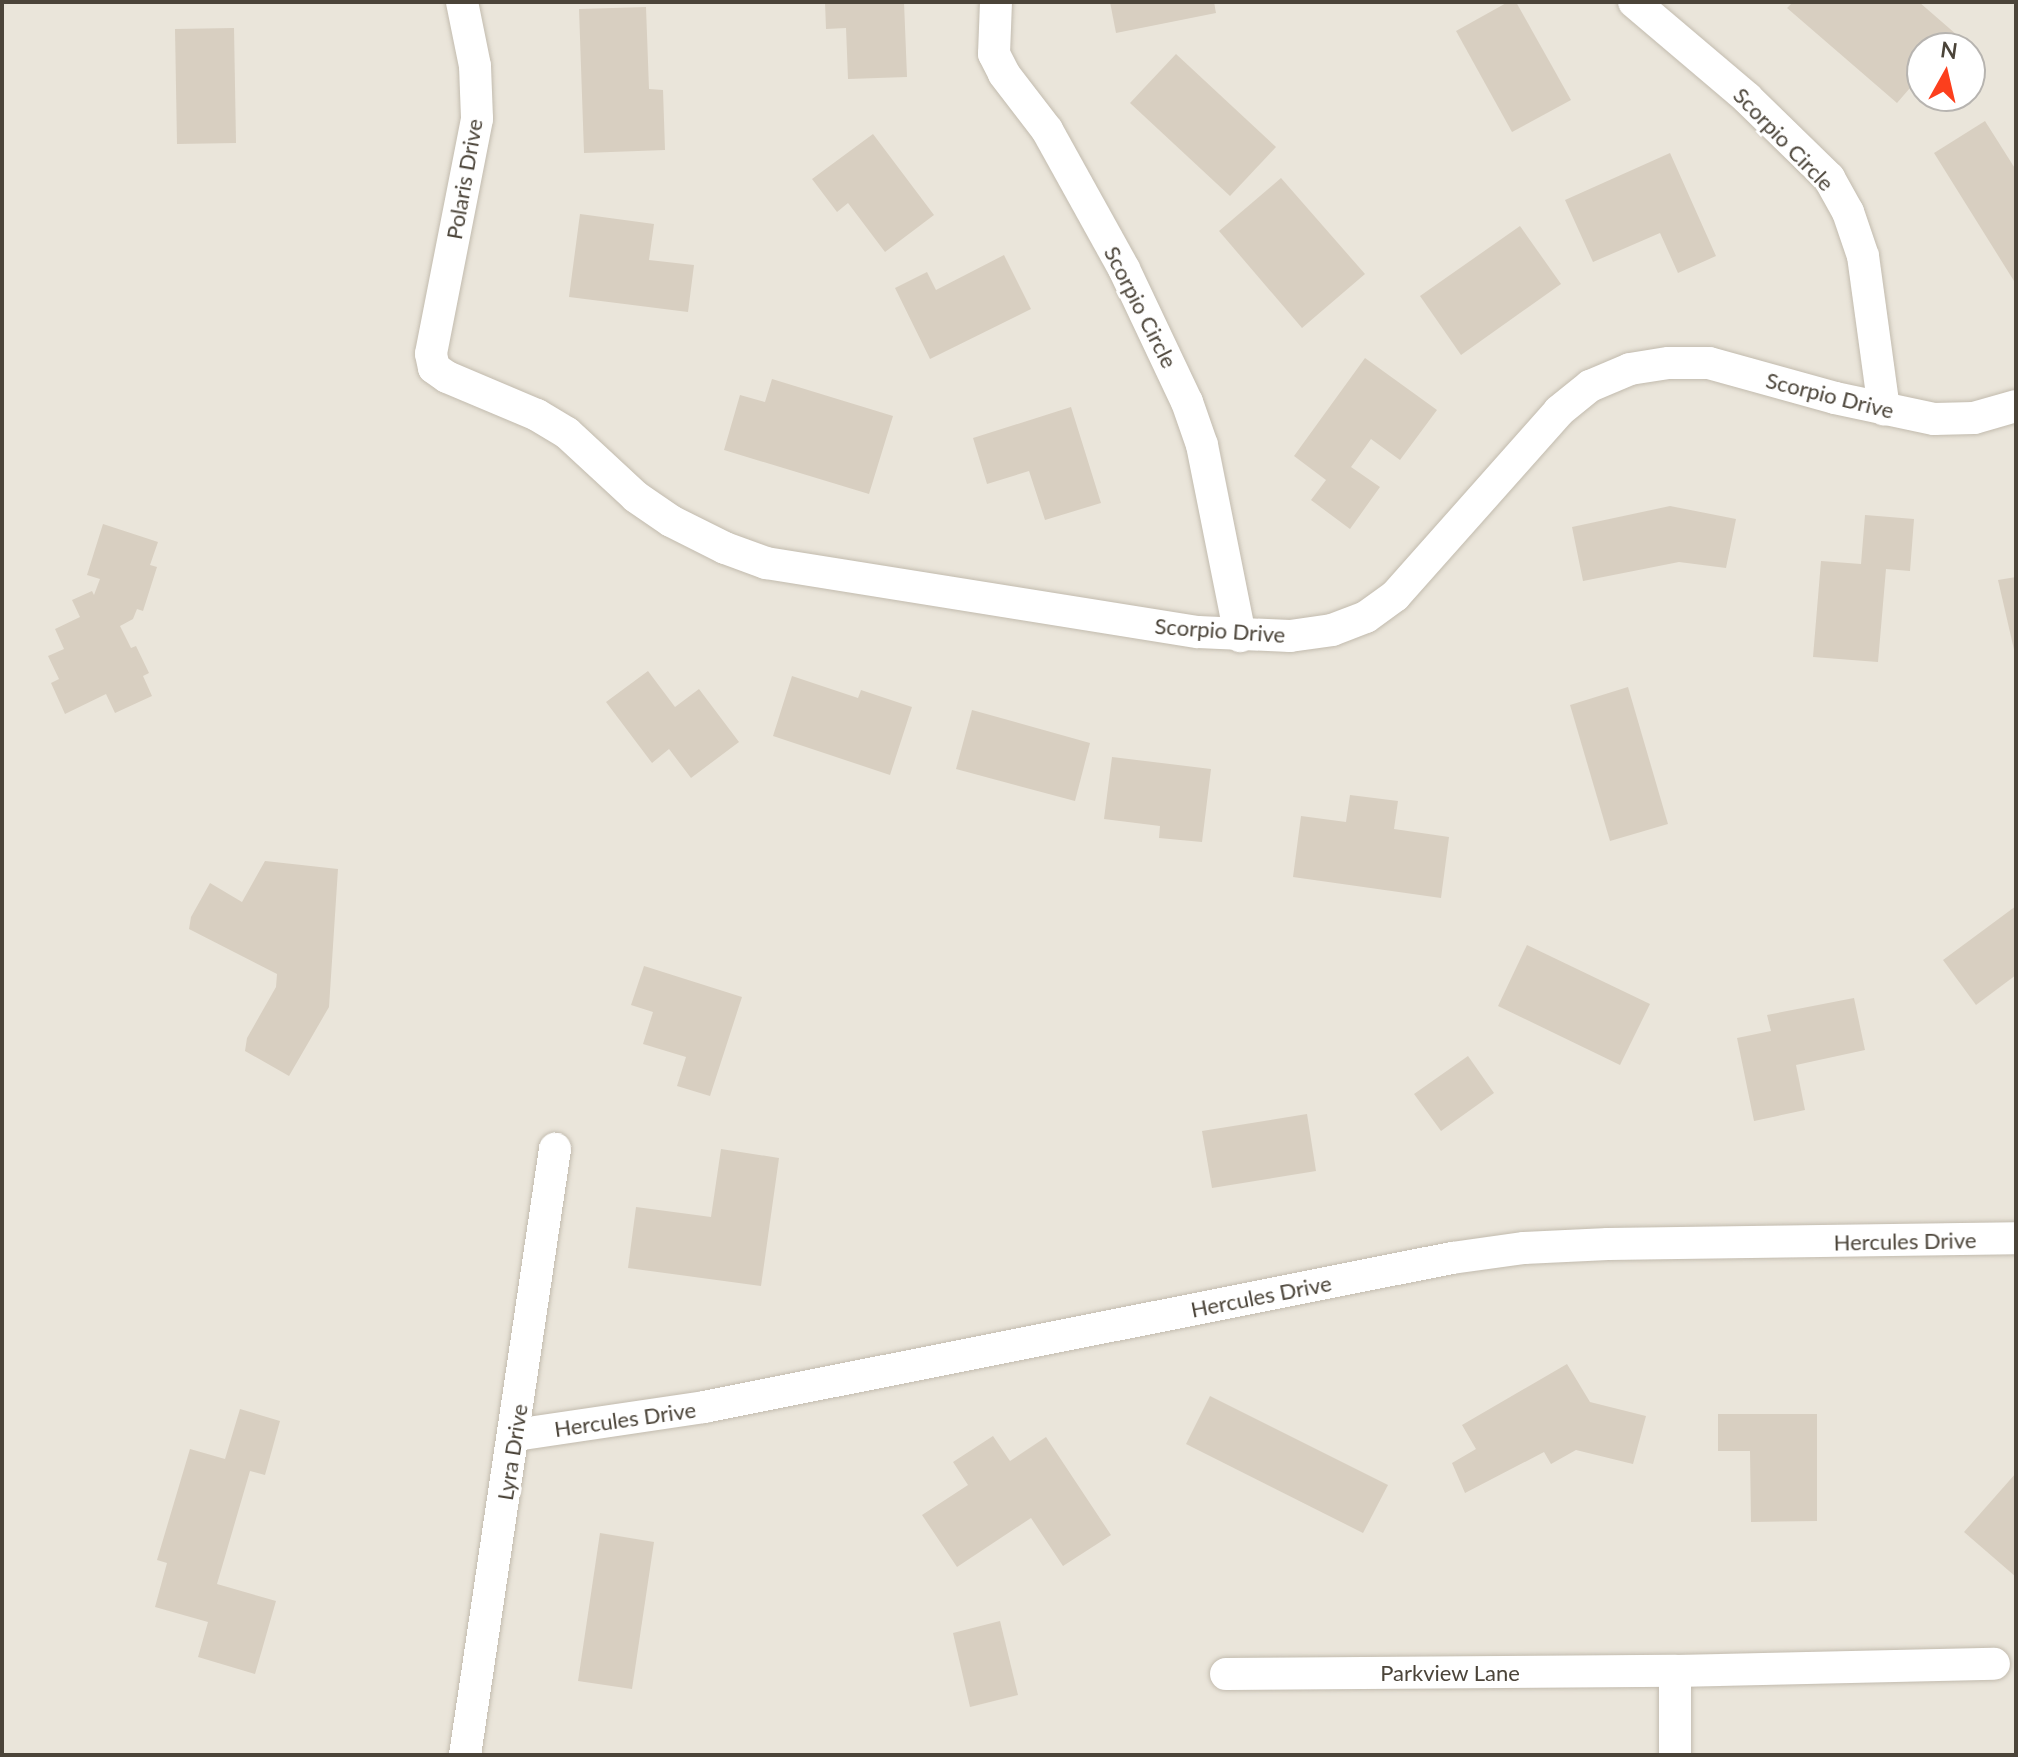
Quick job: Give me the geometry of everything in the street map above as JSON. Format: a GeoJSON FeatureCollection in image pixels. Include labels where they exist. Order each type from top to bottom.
{"type":"FeatureCollection","features":[{"type":"Feature","properties":{"kind":"street","name":"Polaris Drive"},"geometry":{"type":"LineString","coordinates":[[431,354],[477,119],[475,66],[462,2]]}},
{"type":"Feature","properties":{"kind":"street","name":"Scorpio Circle"},"geometry":{"type":"LineString","coordinates":[[996,2],[994,54],[1004,74],[1047,130],[1117,255],[1187,402],[1202,445],[1240,636]]}},
{"type":"Feature","properties":{"kind":"street","name":"Scorpio Circle"},"geometry":{"type":"LineString","coordinates":[[1634,2],[1747,98],[1829,178],[1848,212],[1863,256],[1884,410]]}},
{"type":"Feature","properties":{"kind":"street","name":"Scorpio Drive"},"geometry":{"type":"LineString","coordinates":[[431,354],[434,368],[447,377],[507,401],[567,433],[636,497],[671,521],[725,548],[766,563],[1198,632],[1240,636],[1290,636],[1332,630],[1366,617],[1395,596],[1423,568],[1559,411],[1590,386],[1630,369],[1669,363],[1709,363],[1884,410],[1934,419],[1974,418],[2016,406]]}},
{"type":"Feature","properties":{"kind":"street","name":"Lyra Drive"},"geometry":{"type":"LineString","coordinates":[[465,1755],[515,1435],[555,1149]]}},
{"type":"Feature","properties":{"kind":"street","name":"Hercules Drive"},"geometry":{"type":"LineString","coordinates":[[515,1435],[704,1407],[1452,1258],[1524,1248],[2016,1238]]}},
{"type":"Feature","properties":{"kind":"street","name":"Parkview Lane"},"geometry":{"type":"LineString","coordinates":[[1226,1674],[1675,1671],[1994,1664]]}},
{"type":"Feature","properties":{"kind":"street"},"geometry":{"type":"LineString","coordinates":[[1675,1671],[1675,1755]]}},
{"type":"Feature","properties":{"kind":"shaded area"},"geometry":{"type":"Polygon","coordinates":[[[2,2],[2016,2],[2016,1755],[2,1755],[2,2]]]}},
{"type":"Feature","properties":{"kind":"building"},"geometry":{"type":"Polygon","coordinates":[[[825,2],[904,2],[907,77],[848,79],[846,28],[826,29],[825,2]]]}},
{"type":"Feature","properties":{"kind":"building"},"geometry":{"type":"Polygon","coordinates":[[[1110,2],[1214,2],[1216,13],[1116,33],[1110,2]]]}},
{"type":"Feature","properties":{"kind":"building"},"geometry":{"type":"Polygon","coordinates":[[[1508,2],[1516,2],[1571,100],[1512,132],[1456,31],[1508,2]]]}},
{"type":"Feature","properties":{"kind":"building"},"geometry":{"type":"Polygon","coordinates":[[[1793,2],[1919,2],[1954,32],[1906,32],[1906,93],[1897,103],[1787,8],[1793,2]]]}},
{"type":"Feature","properties":{"kind":"building"},"geometry":{"type":"Polygon","coordinates":[[[646,7],[649,89],[663,90],[665,150],[584,153],[579,9],[646,7]]]}},
{"type":"Feature","properties":{"kind":"building"},"geometry":{"type":"Polygon","coordinates":[[[234,28],[236,143],[177,144],[175,29],[234,28]]]}},
{"type":"Feature","properties":{"kind":"building"},"geometry":{"type":"Polygon","coordinates":[[[1176,54],[1276,147],[1230,196],[1130,103],[1176,54]]]}},
{"type":"Feature","properties":{"kind":"building"},"geometry":{"type":"Polygon","coordinates":[[[1985,121],[2016,170],[2014,281],[1934,153],[1985,121]]]}},
{"type":"Feature","properties":{"kind":"building"},"geometry":{"type":"Polygon","coordinates":[[[873,134],[934,215],[885,252],[848,203],[837,212],[812,179],[873,134]]]}},
{"type":"Feature","properties":{"kind":"building"},"geometry":{"type":"Polygon","coordinates":[[[1670,153],[1716,256],[1678,273],[1660,233],[1593,262],[1565,200],[1670,153]]]}},
{"type":"Feature","properties":{"kind":"building"},"geometry":{"type":"Polygon","coordinates":[[[1281,178],[1365,274],[1302,328],[1219,231],[1281,178]]]}},
{"type":"Feature","properties":{"kind":"building"},"geometry":{"type":"Polygon","coordinates":[[[580,214],[654,224],[649,260],[694,265],[688,312],[569,297],[580,214]]]}},
{"type":"Feature","properties":{"kind":"building"},"geometry":{"type":"Polygon","coordinates":[[[1520,226],[1561,284],[1461,355],[1420,296],[1520,226]]]}},
{"type":"Feature","properties":{"kind":"building"},"geometry":{"type":"Polygon","coordinates":[[[1004,255],[1031,309],[930,359],[895,288],[927,272],[936,290],[1004,255]]]}},
{"type":"Feature","properties":{"kind":"building"},"geometry":{"type":"Polygon","coordinates":[[[1365,358],[1437,410],[1400,460],[1371,439],[1351,467],[1380,487],[1350,529],[1311,500],[1326,480],[1294,456],[1365,358]]]}},
{"type":"Feature","properties":{"kind":"building"},"geometry":{"type":"Polygon","coordinates":[[[772,379],[893,416],[869,494],[724,450],[740,395],[765,402],[772,379]]]}},
{"type":"Feature","properties":{"kind":"building"},"geometry":{"type":"Polygon","coordinates":[[[1071,407],[1101,503],[1045,520],[1029,471],[987,484],[973,438],[1071,407]]]}},
{"type":"Feature","properties":{"kind":"building"},"geometry":{"type":"Polygon","coordinates":[[[1670,506],[1736,519],[1726,568],[1679,562],[1583,581],[1572,527],[1670,506]]]}},
{"type":"Feature","properties":{"kind":"building"},"geometry":{"type":"Polygon","coordinates":[[[1865,515],[1914,519],[1910,571],[1886,569],[1878,662],[1813,657],[1821,561],[1861,564],[1865,515]]]}},
{"type":"Feature","properties":{"kind":"building"},"geometry":{"type":"Polygon","coordinates":[[[103,524],[158,542],[150,565],[157,567],[143,611],[137,609],[133,619],[120,626],[131,648],[136,646],[149,673],[143,676],[152,696],[115,713],[106,694],[65,714],[51,683],[59,679],[48,656],[64,649],[55,629],[80,617],[72,600],[92,591],[94,595],[100,579],[87,575],[103,524]]]}},
{"type":"Feature","properties":{"kind":"building"},"geometry":{"type":"Polygon","coordinates":[[[2016,577],[2016,653],[2015,654],[1998,580],[2016,577]]]}},
{"type":"Feature","properties":{"kind":"building"},"geometry":{"type":"Polygon","coordinates":[[[648,671],[675,707],[699,689],[739,742],[691,778],[669,749],[652,763],[606,702],[648,671]]]}},
{"type":"Feature","properties":{"kind":"building"},"geometry":{"type":"Polygon","coordinates":[[[792,676],[858,698],[861,690],[912,707],[890,775],[773,736],[792,676]]]}},
{"type":"Feature","properties":{"kind":"building"},"geometry":{"type":"Polygon","coordinates":[[[1628,687],[1668,824],[1610,841],[1570,705],[1628,687]]]}},
{"type":"Feature","properties":{"kind":"building"},"geometry":{"type":"Polygon","coordinates":[[[972,710],[1090,743],[1075,801],[956,769],[972,710]]]}},
{"type":"Feature","properties":{"kind":"building"},"geometry":{"type":"Polygon","coordinates":[[[1112,757],[1211,769],[1202,842],[1159,838],[1160,826],[1104,819],[1112,757]]]}},
{"type":"Feature","properties":{"kind":"building"},"geometry":{"type":"Polygon","coordinates":[[[1350,795],[1398,801],[1394,829],[1449,837],[1441,898],[1293,877],[1301,816],[1346,822],[1350,795]]]}},
{"type":"Feature","properties":{"kind":"building"},"geometry":{"type":"Polygon","coordinates":[[[265,861],[338,869],[329,1007],[289,1076],[245,1051],[247,1038],[276,987],[277,974],[189,929],[191,917],[210,883],[242,902],[265,861]]]}},
{"type":"Feature","properties":{"kind":"building"},"geometry":{"type":"Polygon","coordinates":[[[2016,906],[2016,975],[1976,1005],[1943,960],[2016,906]]]}},
{"type":"Feature","properties":{"kind":"building"},"geometry":{"type":"Polygon","coordinates":[[[1527,945],[1650,1004],[1620,1065],[1498,1006],[1527,945]]]}},
{"type":"Feature","properties":{"kind":"building"},"geometry":{"type":"Polygon","coordinates":[[[644,966],[742,997],[710,1096],[677,1086],[686,1057],[643,1044],[653,1012],[631,1005],[644,966]]]}},
{"type":"Feature","properties":{"kind":"building"},"geometry":{"type":"Polygon","coordinates":[[[1854,998],[1865,1050],[1796,1065],[1805,1110],[1754,1121],[1737,1038],[1771,1031],[1767,1015],[1854,998]]]}},
{"type":"Feature","properties":{"kind":"building"},"geometry":{"type":"Polygon","coordinates":[[[1468,1056],[1494,1093],[1441,1131],[1414,1094],[1468,1056]]]}},
{"type":"Feature","properties":{"kind":"building"},"geometry":{"type":"Polygon","coordinates":[[[1307,1114],[1316,1171],[1212,1188],[1202,1131],[1307,1114]]]}},
{"type":"Feature","properties":{"kind":"building"},"geometry":{"type":"Polygon","coordinates":[[[721,1149],[779,1158],[761,1286],[628,1268],[636,1207],[711,1217],[721,1149]]]}},
{"type":"Feature","properties":{"kind":"building"},"geometry":{"type":"Polygon","coordinates":[[[1567,1364],[1590,1402],[1646,1416],[1633,1464],[1576,1450],[1551,1464],[1544,1452],[1465,1493],[1452,1463],[1476,1449],[1462,1425],[1567,1364]]]}},
{"type":"Feature","properties":{"kind":"building"},"geometry":{"type":"Polygon","coordinates":[[[1210,1396],[1388,1485],[1363,1533],[1186,1444],[1210,1396]]]}},
{"type":"Feature","properties":{"kind":"building"},"geometry":{"type":"Polygon","coordinates":[[[240,1409],[280,1421],[265,1475],[250,1471],[217,1584],[276,1601],[255,1674],[198,1657],[208,1622],[155,1607],[167,1563],[157,1560],[190,1449],[225,1459],[240,1409]]]}},
{"type":"Feature","properties":{"kind":"building"},"geometry":{"type":"Polygon","coordinates":[[[1718,1414],[1817,1414],[1817,1521],[1751,1522],[1750,1451],[1718,1451],[1718,1414]]]}},
{"type":"Feature","properties":{"kind":"building"},"geometry":{"type":"Polygon","coordinates":[[[993,1436],[1010,1461],[1046,1437],[1111,1535],[1063,1566],[1031,1518],[957,1567],[922,1515],[968,1485],[953,1462],[993,1436]]]}},
{"type":"Feature","properties":{"kind":"building"},"geometry":{"type":"Polygon","coordinates":[[[2016,1473],[2016,1577],[1964,1532],[2016,1473]]]}},
{"type":"Feature","properties":{"kind":"building"},"geometry":{"type":"Polygon","coordinates":[[[600,1533],[654,1542],[632,1689],[578,1681],[600,1533]]]}},
{"type":"Feature","properties":{"kind":"building"},"geometry":{"type":"Polygon","coordinates":[[[1000,1621],[1018,1695],[970,1707],[953,1633],[1000,1621]]]}}]}
